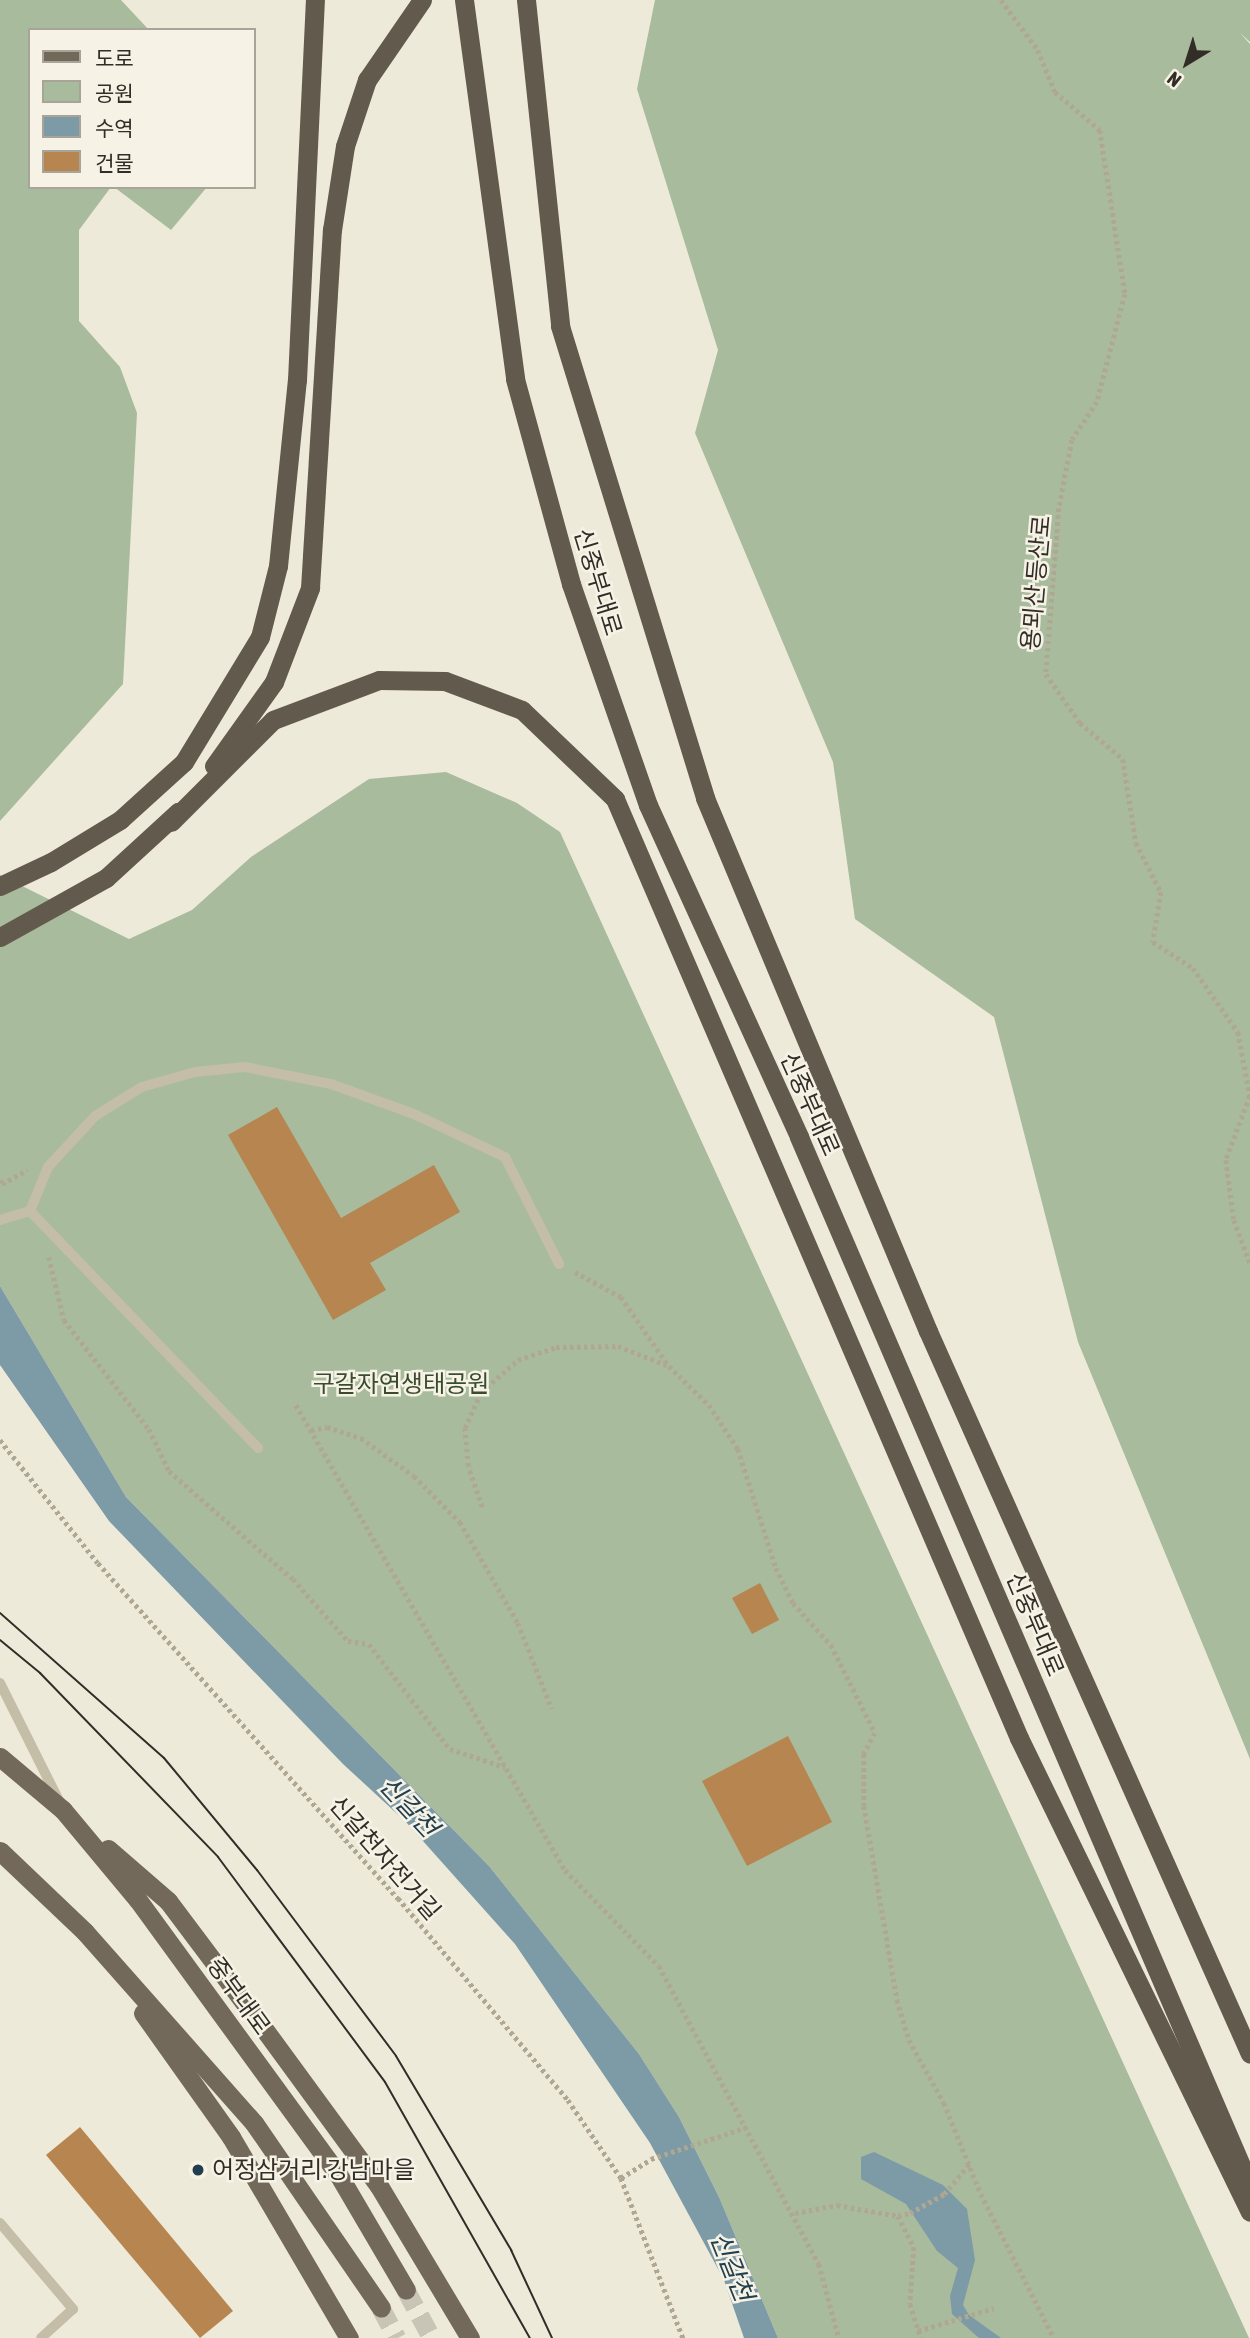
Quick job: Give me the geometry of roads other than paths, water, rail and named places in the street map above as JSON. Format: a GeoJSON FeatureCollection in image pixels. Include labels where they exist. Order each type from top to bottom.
{"type":"FeatureCollection","features":[{"type":"Feature","properties":{"kind":"highway"},"geometry":{"type":"LineString","coordinates":[[0,886],[51,862],[120,820],[184,762],[260,637],[278,566],[297,380],[316,0]]}},
{"type":"Feature","properties":{"kind":"highway"},"geometry":{"type":"LineString","coordinates":[[171,822],[274,682],[310,588],[332,230],[345,146],[367,80],[422,0]]}},
{"type":"Feature","properties":{"kind":"highway","name":"신중부대로"},"geometry":{"type":"LineString","coordinates":[[464,0],[466,31],[515,379],[571,584],[648,805],[799,1136],[1250,2186]]}},
{"type":"Feature","properties":{"kind":"highway","name":"신중부대로"},"geometry":{"type":"LineString","coordinates":[[526,0],[560,326],[705,798],[928,1331],[1250,2054]]}},
{"type":"Feature","properties":{"kind":"highway"},"geometry":{"type":"LineString","coordinates":[[0,937],[106,878],[171,822],[273,720],[379,680],[444,681],[522,710],[615,799],[1019,1738],[1250,2212]]}},
{"type":"Feature","properties":{"kind":"main road","name":"중부대로"},"geometry":{"type":"LineString","coordinates":[[0,1757],[63,1810],[138,1900],[338,2174],[406,2290]]}},
{"type":"Feature","properties":{"kind":"main road"},"geometry":{"type":"LineString","coordinates":[[63,1810],[168,1901],[379,2186],[470,2338]]}},
{"type":"Feature","properties":{"kind":"main road"},"geometry":{"type":"LineString","coordinates":[[0,1852],[85,1933],[254,2123],[382,2308]]}},
{"type":"Feature","properties":{"kind":"main road"},"geometry":{"type":"LineString","coordinates":[[85,1933],[231,2137],[349,2338]]}},
{"type":"Feature","properties":{"kind":"lane"},"geometry":{"type":"LineString","coordinates":[[30,1211],[48,1167],[96,1116],[142,1087],[195,1072],[245,1068],[331,1084],[414,1114],[505,1157],[559,1264]]}},
{"type":"Feature","properties":{"kind":"lane"},"geometry":{"type":"LineString","coordinates":[[0,1220],[30,1211]]}},
{"type":"Feature","properties":{"kind":"lane"},"geometry":{"type":"LineString","coordinates":[[30,1211],[258,1448]]}},
{"type":"Feature","properties":{"kind":"lane"},"geometry":{"type":"LineString","coordinates":[[0,1682],[63,1810]]}},
{"type":"Feature","properties":{"kind":"lane"},"geometry":{"type":"LineString","coordinates":[[0,2223],[73,2309],[41,2338]]}},
{"type":"Feature","properties":{"kind":"water","name":"신갈천"},"geometry":{"type":"Polygon","coordinates":[[[0,1286],[126,1497],[489,1866],[639,2054],[679,2117],[719,2197],[778,2338],[744,2338],[724,2280],[650,2143],[515,1944],[406,1822],[343,1764],[109,1521],[0,1365],[0,1286]]]}},
{"type":"Feature","properties":{"kind":"water"},"geometry":{"type":"Polygon","coordinates":[[[874,2152],[943,2185],[967,2209],[975,2260],[963,2305],[969,2315],[1001,2338],[979,2338],[952,2314],[950,2296],[958,2268],[937,2251],[906,2204],[861,2179],[861,2157],[874,2152]]]}},
{"type":"Feature","properties":{"kind":"tunnel"},"geometry":{"type":"LineString","coordinates":[[406,2290],[432,2338]]}},
{"type":"Feature","properties":{"kind":"tunnel"},"geometry":{"type":"LineString","coordinates":[[381,2308],[397,2338]]}},
{"type":"Feature","properties":{"kind":"tram line"},"geometry":{"type":"LineString","coordinates":[[0,1613],[164,1758],[257,1870],[396,2056],[511,2250],[552,2338]]}},
{"type":"Feature","properties":{"kind":"tram line"},"geometry":{"type":"LineString","coordinates":[[0,1640],[40,1673],[218,1857],[385,2082],[530,2338]]}},
{"type":"Feature","properties":{"kind":"place","name":"어정삼거리.강남마을"},"geometry":{"type":"Point","coordinates":[198,2170]}},
{"type":"Feature","properties":{"kind":"park label","name":"구갈자연생태공원"},"geometry":{"type":"Point","coordinates":[401,1384]}}]}
